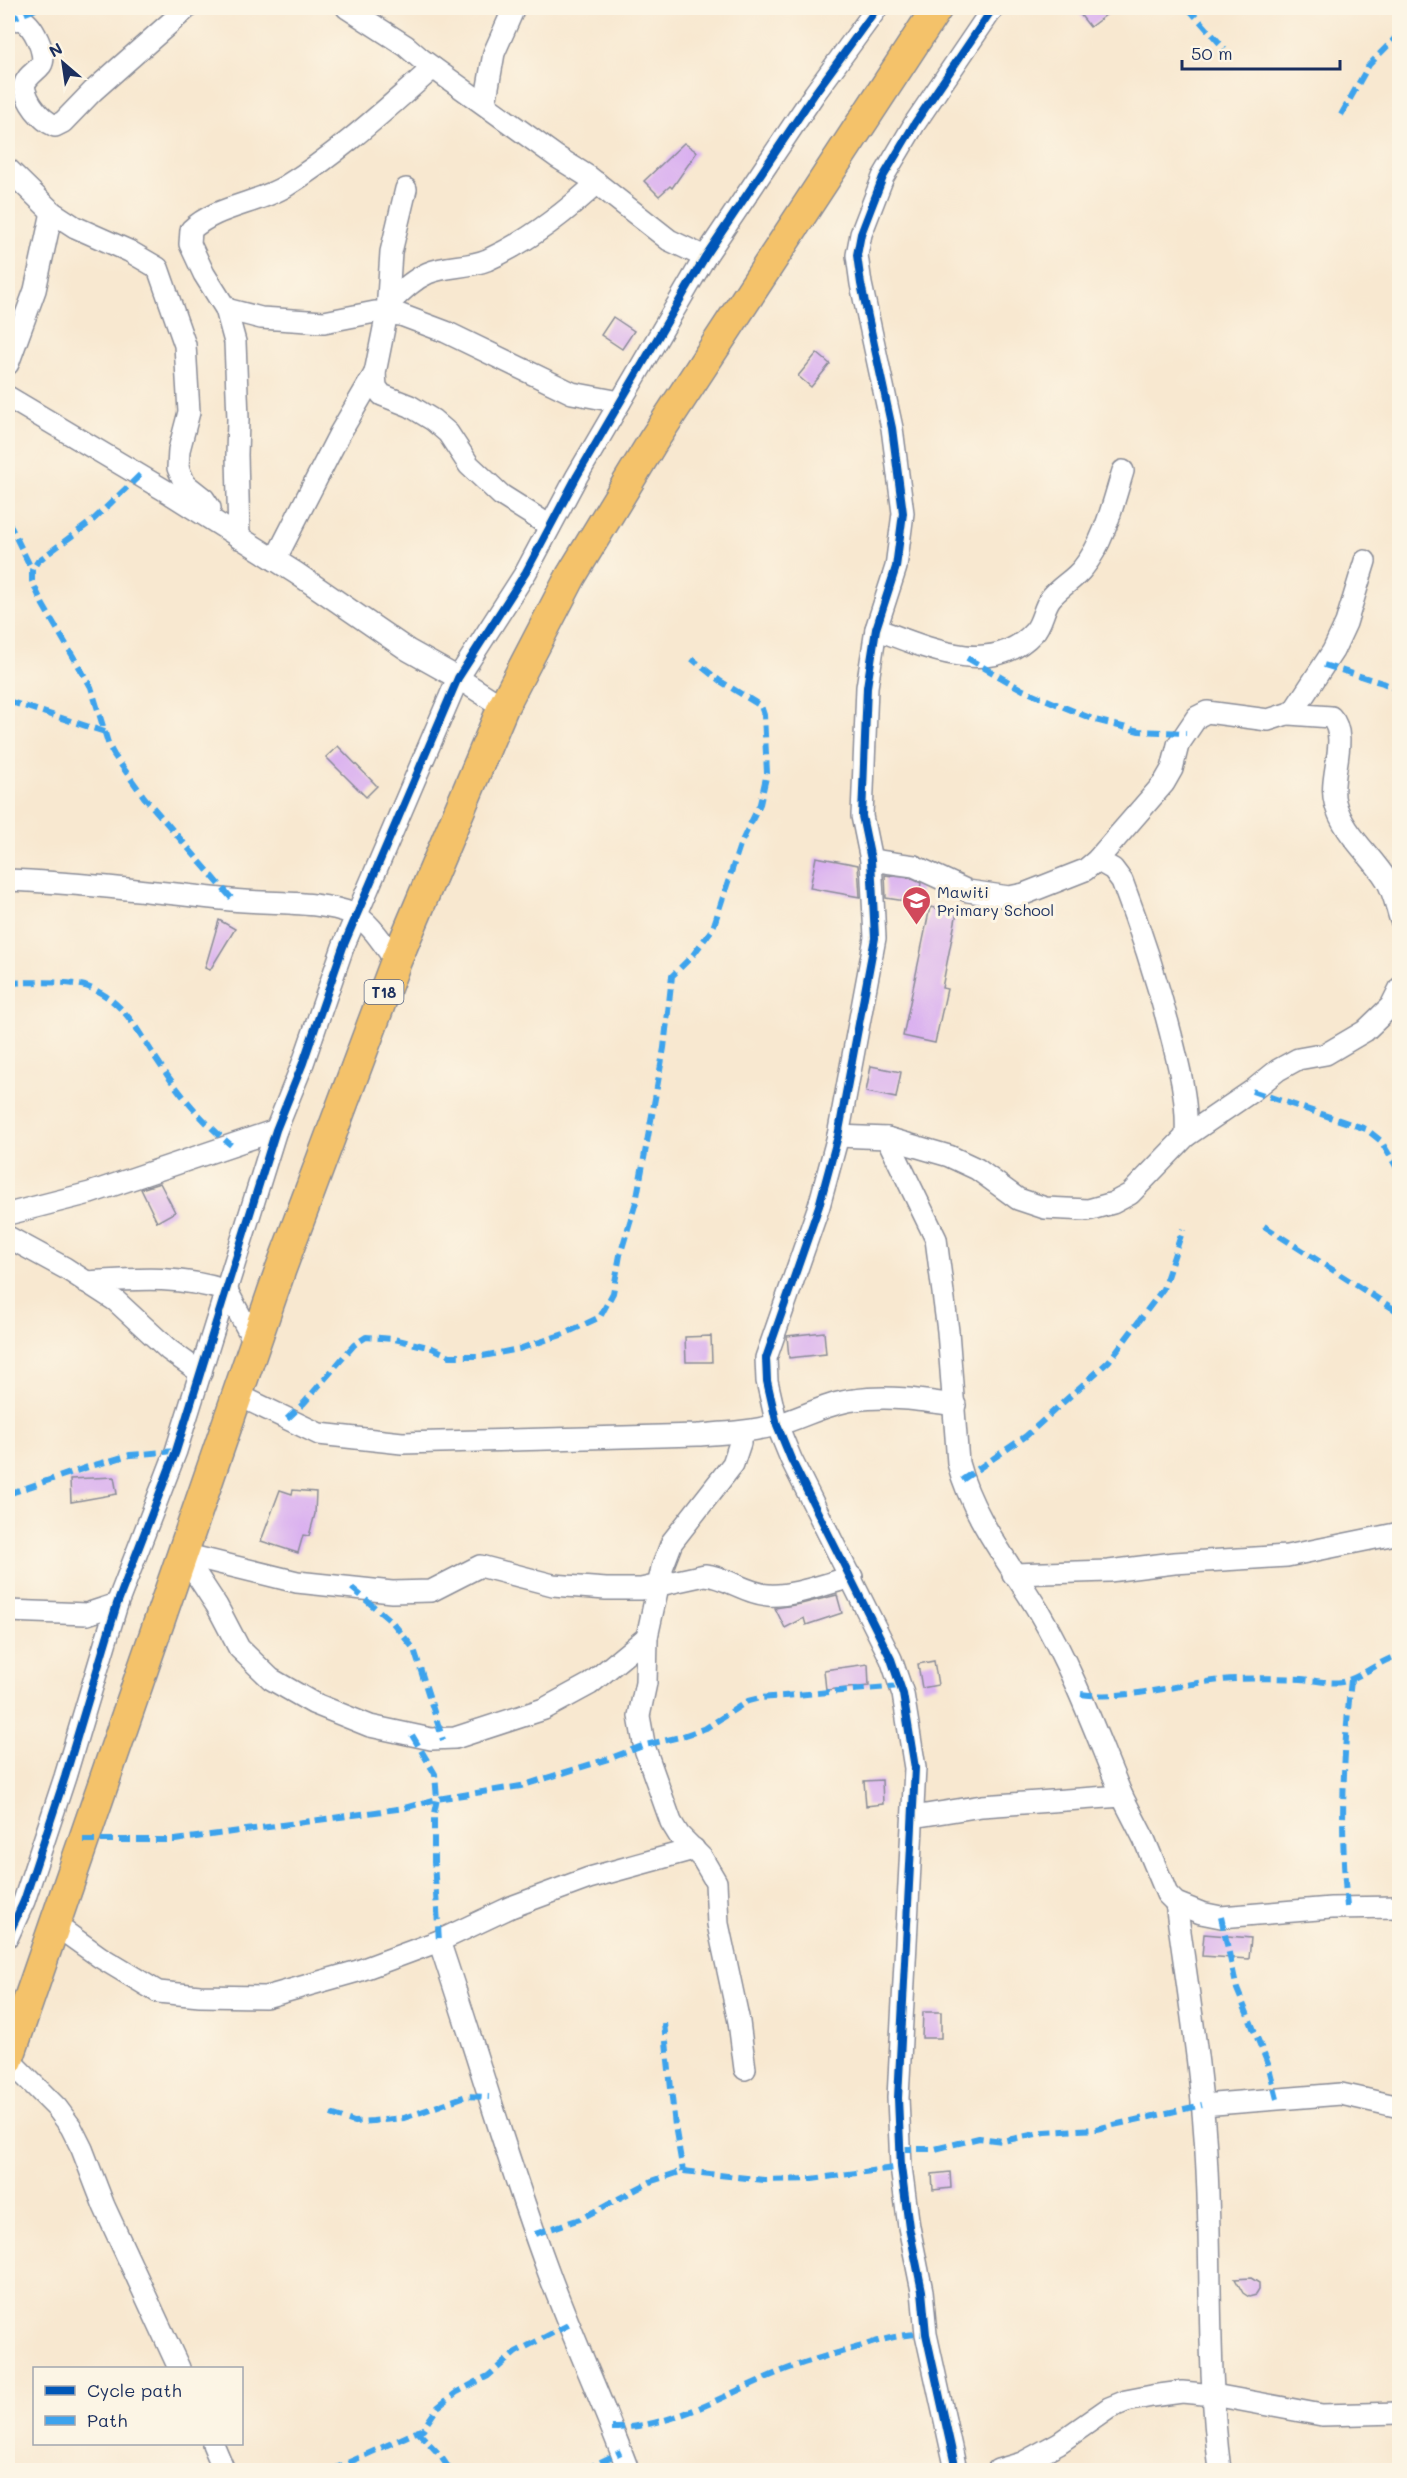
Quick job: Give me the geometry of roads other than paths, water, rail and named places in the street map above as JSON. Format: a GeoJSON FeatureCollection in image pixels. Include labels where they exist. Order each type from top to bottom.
{"type":"FeatureCollection","features":[{"type":"Feature","properties":{"kind":"highway","name":"T18"},"geometry":{"type":"LineString","coordinates":[[8,2059],[255,1343],[396,962],[503,707],[571,576],[647,451],[937,8]]}},
{"type":"Feature","properties":{"kind":"street"},"geometry":{"type":"LineString","coordinates":[[8,21],[21,20],[27,24],[40,46],[44,57],[42,64],[29,74],[25,82],[25,90],[36,111],[55,126],[63,122],[93,91],[186,8]]}},
{"type":"Feature","properties":{"kind":"street"},"geometry":{"type":"LineString","coordinates":[[347,8],[406,46],[556,157],[597,183],[669,240],[705,257]]}},
{"type":"Feature","properties":{"kind":"street"},"geometry":{"type":"LineString","coordinates":[[485,104],[494,53],[514,8]]}},
{"type":"Feature","properties":{"kind":"street"},"geometry":{"type":"LineString","coordinates":[[8,1936],[24,1901],[62,1788],[117,1604],[173,1461],[276,1130],[288,1104],[343,947],[458,678],[526,572],[620,402],[705,257],[815,93],[877,8]]}},
{"type":"Feature","properties":{"kind":"street"},"geometry":{"type":"LineString","coordinates":[[956,2470],[926,2334],[922,2290],[909,2227],[902,2167],[898,2098],[915,1768],[903,1694],[891,1659],[791,1459],[777,1425],[767,1381],[766,1358],[819,1206],[838,1136],[875,938],[871,860],[862,816],[867,687],[876,628],[896,567],[903,513],[892,428],[861,284],[857,255],[883,177],[915,123],[993,8]]}},
{"type":"Feature","properties":{"kind":"street"},"geometry":{"type":"LineString","coordinates":[[239,538],[235,342],[226,309],[204,274],[190,244],[191,230],[202,220],[262,199],[294,181],[360,130],[433,68]]}},
{"type":"Feature","properties":{"kind":"street"},"geometry":{"type":"LineString","coordinates":[[8,169],[52,212],[158,268],[184,345],[186,359],[189,412],[179,450],[178,468],[185,484],[204,499],[216,522]]}},
{"type":"Feature","properties":{"kind":"street"},"geometry":{"type":"LineString","coordinates":[[226,309],[261,318],[324,322],[387,309],[411,283],[430,272],[471,265],[502,252],[569,209],[597,183]]}},
{"type":"Feature","properties":{"kind":"street"},"geometry":{"type":"LineString","coordinates":[[406,189],[391,252],[387,309],[375,373],[376,387],[382,395],[410,406],[433,420],[448,433],[469,465],[501,495],[550,526]]}},
{"type":"Feature","properties":{"kind":"street"},"geometry":{"type":"LineString","coordinates":[[8,364],[35,290],[52,212]]}},
{"type":"Feature","properties":{"kind":"street"},"geometry":{"type":"LineString","coordinates":[[387,309],[446,332],[572,393],[620,402]]}},
{"type":"Feature","properties":{"kind":"street"},"geometry":{"type":"LineString","coordinates":[[275,560],[340,433],[375,373]]}},
{"type":"Feature","properties":{"kind":"street"},"geometry":{"type":"LineString","coordinates":[[8,397],[216,522],[408,650],[503,707]]}},
{"type":"Feature","properties":{"kind":"street"},"geometry":{"type":"LineString","coordinates":[[876,628],[911,642],[967,658],[987,657],[1013,649],[1036,631],[1050,599],[1083,568],[1095,550],[1123,471]]}},
{"type":"Feature","properties":{"kind":"street"},"geometry":{"type":"LineString","coordinates":[[1289,714],[1296,708],[1333,651],[1346,623],[1365,561]]}},
{"type":"Feature","properties":{"kind":"street"},"geometry":{"type":"LineString","coordinates":[[871,860],[914,866],[968,891],[1009,897],[1024,894],[1085,870],[1097,860],[1164,783],[1172,769],[1178,745],[1197,717],[1207,712],[1268,720],[1289,714],[1331,717],[1336,723],[1338,746],[1332,787],[1335,803],[1342,820],[1386,879],[1400,918]]}},
{"type":"Feature","properties":{"kind":"street"},"geometry":{"type":"LineString","coordinates":[[1097,860],[1113,869],[1122,881],[1154,970],[1180,1068],[1187,1112],[1186,1136]]}},
{"type":"Feature","properties":{"kind":"street"},"geometry":{"type":"LineString","coordinates":[[8,880],[120,887],[318,907],[357,916],[372,930],[396,962]]}},
{"type":"Feature","properties":{"kind":"street"},"geometry":{"type":"LineString","coordinates":[[838,1136],[887,1138],[964,1162],[1018,1200],[1045,1208],[1088,1210],[1113,1203],[1130,1194],[1186,1136],[1252,1091],[1278,1070],[1298,1059],[1326,1053],[1365,1031],[1391,1006],[1400,988]]}},
{"type":"Feature","properties":{"kind":"street"},"geometry":{"type":"LineString","coordinates":[[8,1214],[90,1193],[276,1130]]}},
{"type":"Feature","properties":{"kind":"street"},"geometry":{"type":"LineString","coordinates":[[887,1138],[936,1239],[955,1405],[958,1462],[962,1480],[987,1532],[1039,1612],[1081,1694],[1122,1796],[1144,1839],[1167,1894],[1176,1903],[1201,1913],[1221,1917],[1331,1908],[1400,1907]]}},
{"type":"Feature","properties":{"kind":"street"},"geometry":{"type":"LineString","coordinates":[[8,1237],[117,1301],[169,1350],[201,1373]]}},
{"type":"Feature","properties":{"kind":"street"},"geometry":{"type":"LineString","coordinates":[[86,1282],[154,1278],[204,1283],[227,1291],[255,1343]]}},
{"type":"Feature","properties":{"kind":"street"},"geometry":{"type":"LineString","coordinates":[[238,1395],[319,1434],[402,1443],[740,1432],[777,1425],[811,1412],[854,1400],[888,1397],[955,1405]]}},
{"type":"Feature","properties":{"kind":"street"},"geometry":{"type":"LineString","coordinates":[[740,1432],[740,1443],[733,1464],[672,1542],[662,1568],[647,1637],[646,1683],[639,1716],[645,1749],[671,1822],[679,1835],[708,1866],[716,1882],[718,1924],[739,2022],[745,2069]]}},
{"type":"Feature","properties":{"kind":"street"},"geometry":{"type":"LineString","coordinates":[[1013,1574],[1109,1571],[1174,1563],[1287,1556],[1400,1533]]}},
{"type":"Feature","properties":{"kind":"street"},"geometry":{"type":"LineString","coordinates":[[183,1554],[297,1582],[392,1592],[422,1593],[480,1566],[553,1585],[606,1589],[641,1589],[705,1575],[715,1576],[745,1589],[769,1595],[802,1590],[852,1577]]}},
{"type":"Feature","properties":{"kind":"street"},"geometry":{"type":"LineString","coordinates":[[183,1554],[217,1606],[228,1631],[240,1648],[271,1679],[313,1703],[370,1726],[431,1739],[455,1738],[544,1709],[590,1684],[647,1637]]}},
{"type":"Feature","properties":{"kind":"street"},"geometry":{"type":"LineString","coordinates":[[8,1611],[87,1614],[117,1604]]}},
{"type":"Feature","properties":{"kind":"street"},"geometry":{"type":"LineString","coordinates":[[913,1817],[982,1806],[1122,1796]]}},
{"type":"Feature","properties":{"kind":"street"},"geometry":{"type":"LineString","coordinates":[[54,1924],[100,1957],[158,1992],[200,1996],[266,1997],[358,1971],[439,1941],[511,1907],[589,1878],[694,1849]]}},
{"type":"Feature","properties":{"kind":"street"},"geometry":{"type":"LineString","coordinates":[[1176,1903],[1202,2105],[1207,2169],[1214,2395],[1220,2470]]}},
{"type":"Feature","properties":{"kind":"street"},"geometry":{"type":"LineString","coordinates":[[439,1941],[471,2034],[506,2151],[548,2271],[596,2385],[628,2470]]}},
{"type":"Feature","properties":{"kind":"street"},"geometry":{"type":"LineString","coordinates":[[8,2059],[57,2108],[71,2127],[104,2206],[180,2367]]}},
{"type":"Feature","properties":{"kind":"street"},"geometry":{"type":"LineString","coordinates":[[1202,2105],[1341,2094],[1400,2107]]}},
{"type":"Feature","properties":{"kind":"street"},"geometry":{"type":"LineString","coordinates":[[998,2470],[1023,2463],[1059,2443],[1109,2408],[1126,2401],[1182,2392],[1214,2395],[1322,2415],[1400,2413]]}},
{"type":"Feature","properties":{"kind":"street"},"geometry":{"type":"LineString","coordinates":[[213,2445],[224,2470]]}},
{"type":"Feature","properties":{"kind":"place","name":"Mawiti Primary School"},"geometry":{"type":"Point","coordinates":[916,926]}}]}
